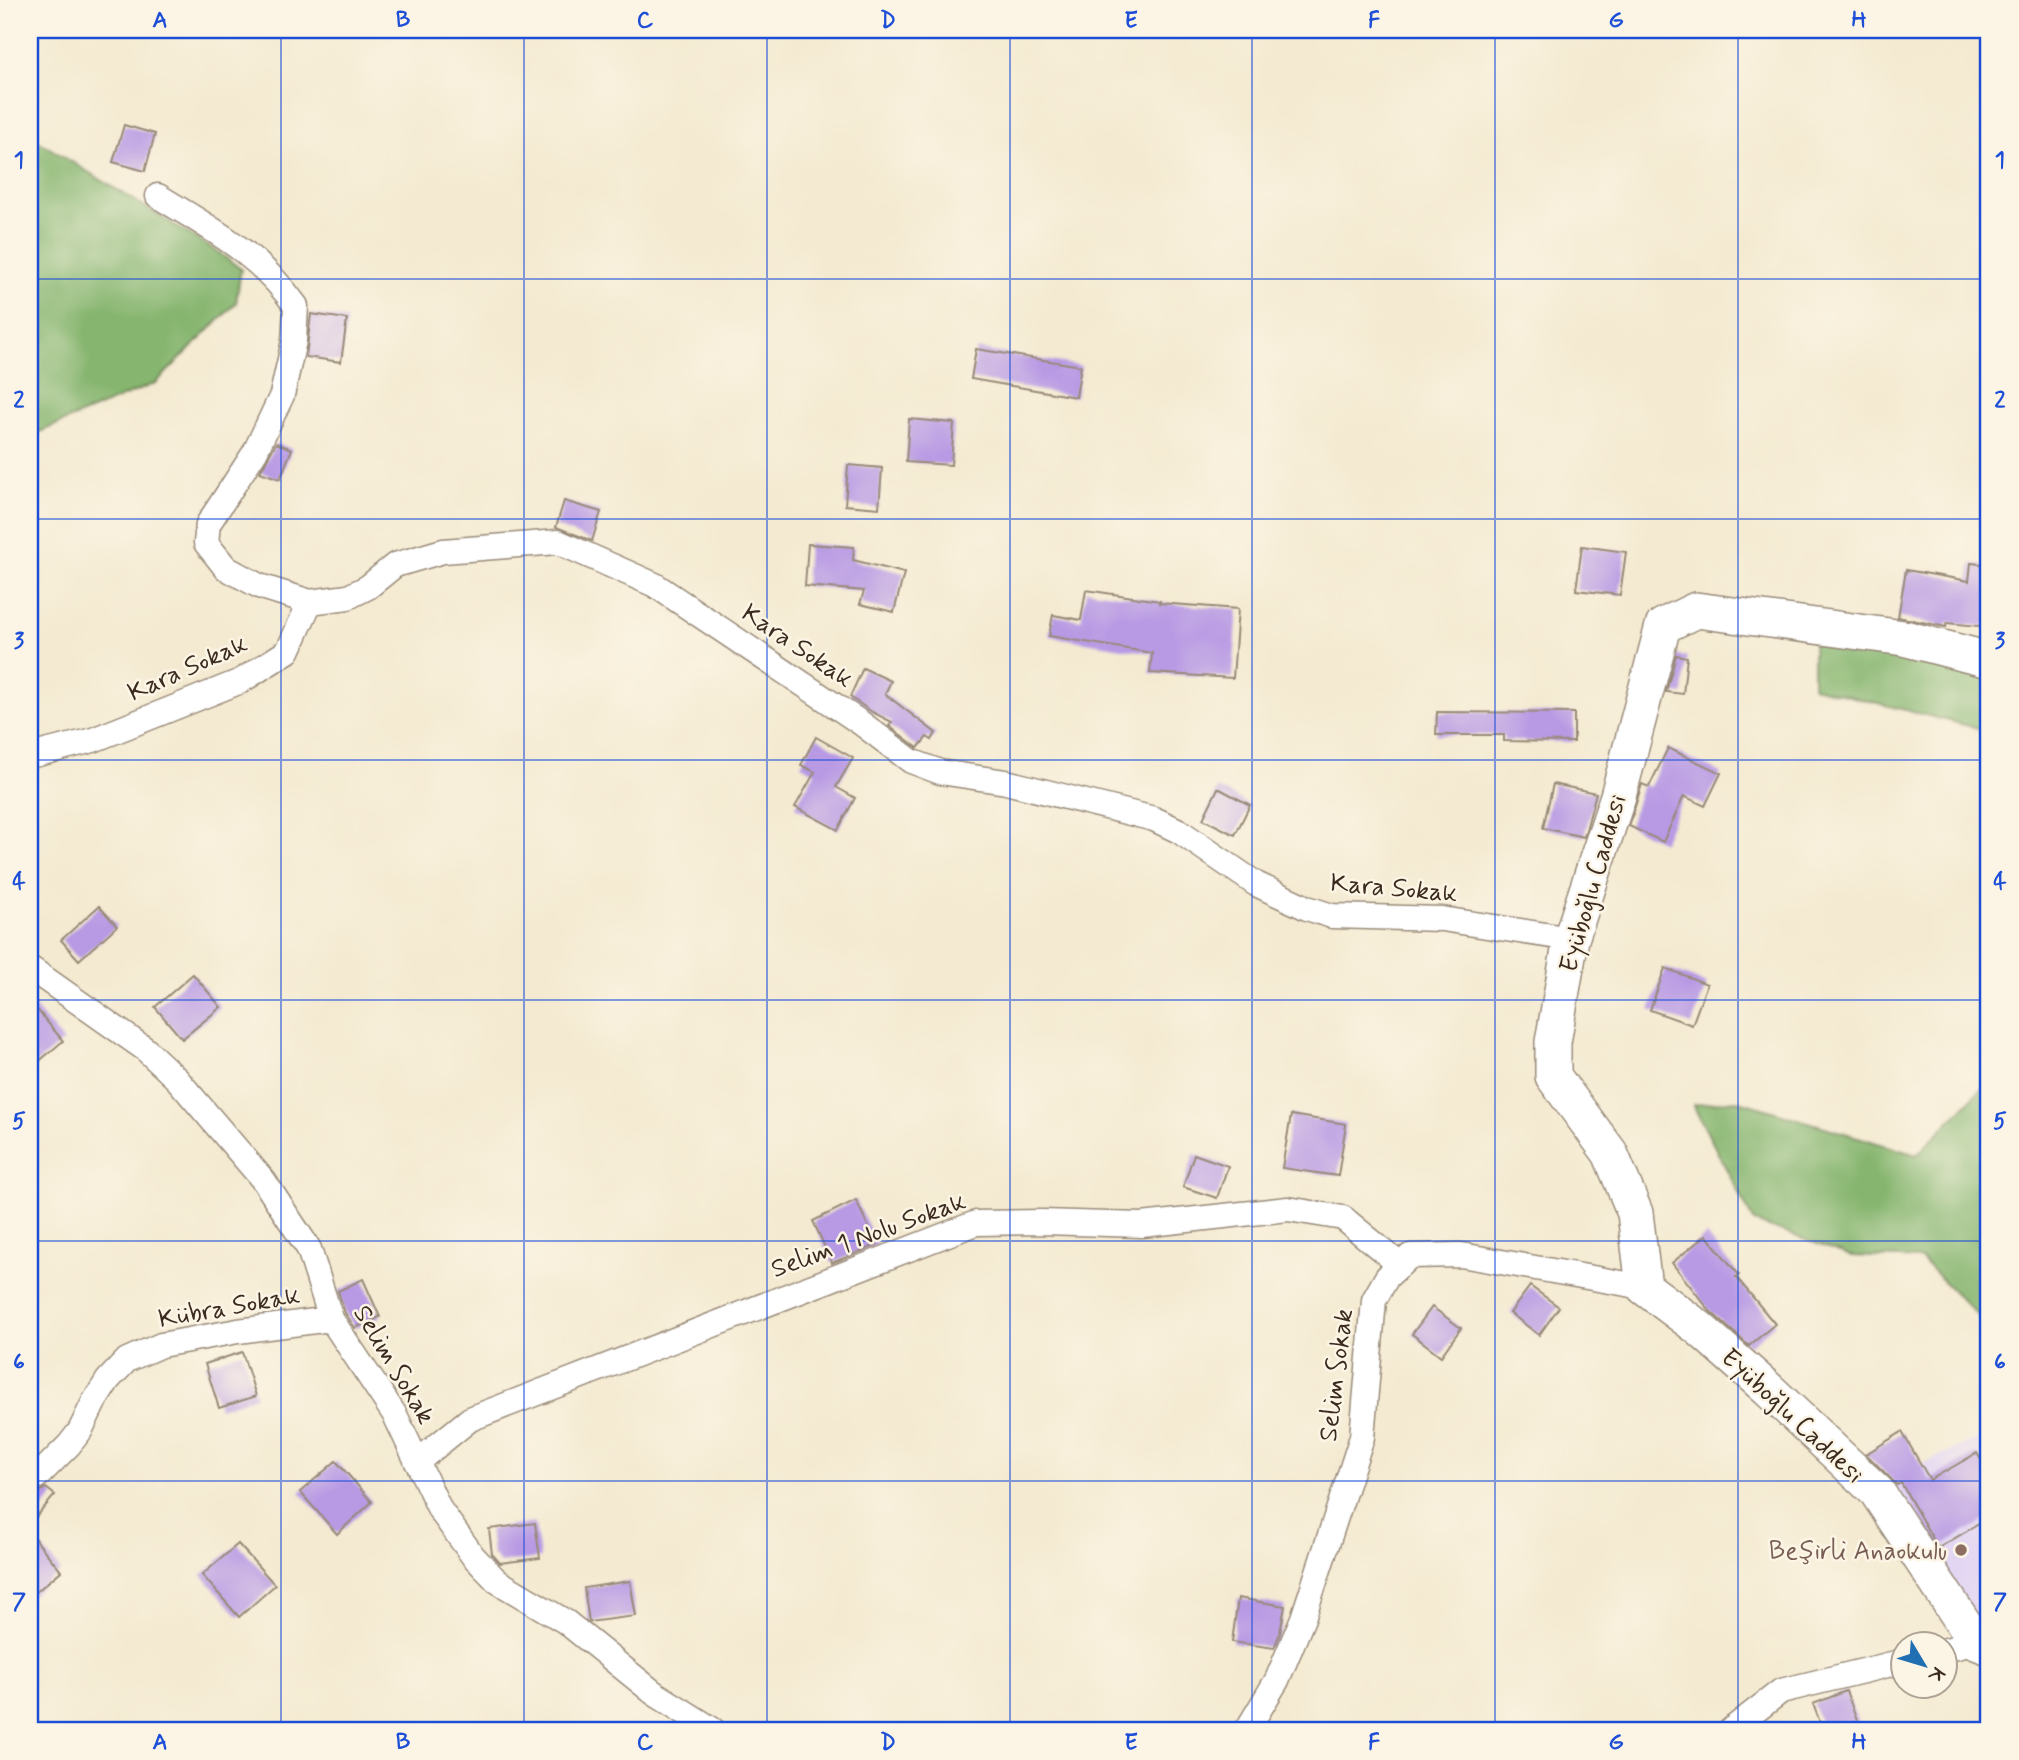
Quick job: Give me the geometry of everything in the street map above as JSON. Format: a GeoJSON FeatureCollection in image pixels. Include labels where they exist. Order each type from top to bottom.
{"type":"FeatureCollection","features":[{"type":"Feature","properties":{"kind":"street"},"geometry":{"type":"LineString","coordinates":[[158,196],[243,249],[282,286],[296,306],[294,341],[282,396],[255,452],[208,524],[206,542],[226,568],[259,586],[310,601]]}},
{"type":"Feature","properties":{"kind":"street","name":"Kara Sokak"},"geometry":{"type":"LineString","coordinates":[[30,755],[93,740],[241,681],[288,650],[310,601],[348,597],[368,587],[395,565],[443,551],[558,542],[655,585],[861,723],[911,761],[940,772],[1006,782],[1154,819],[1179,831],[1256,884],[1332,916],[1442,919],[1571,939]]}},
{"type":"Feature","properties":{"kind":"street","name":"Eyüboğlu Caddesi"},"geometry":{"type":"LineString","coordinates":[[1970,1646],[1877,1492],[1719,1345],[1644,1287],[1635,1213],[1610,1153],[1553,1076],[1553,1042],[1571,939],[1618,796],[1663,626],[1696,610],[1905,638],[1989,660]]}},
{"type":"Feature","properties":{"kind":"street","name":"Selim Sokak"},"geometry":{"type":"LineString","coordinates":[[30,968],[145,1049],[177,1079],[264,1181],[309,1249],[331,1319],[395,1415],[440,1510],[473,1556],[497,1581],[566,1622],[654,1693],[713,1730]]}},
{"type":"Feature","properties":{"kind":"street","name":"Selim 1 Nolu Sokak"},"geometry":{"type":"LineString","coordinates":[[417,1462],[470,1419],[976,1223],[1142,1225],[1288,1209],[1343,1218],[1400,1265]]}},
{"type":"Feature","properties":{"kind":"street"},"geometry":{"type":"LineString","coordinates":[[1400,1265],[1410,1256],[1461,1255],[1644,1287]]}},
{"type":"Feature","properties":{"kind":"street","name":"Selim Sokak"},"geometry":{"type":"LineString","coordinates":[[1247,1730],[1278,1680],[1303,1618],[1362,1437],[1374,1300],[1387,1277],[1400,1265]]}},
{"type":"Feature","properties":{"kind":"street","name":"Kübra Sokak"},"geometry":{"type":"LineString","coordinates":[[30,1481],[69,1445],[108,1380],[127,1360],[161,1345],[238,1331],[331,1319]]}},
{"type":"Feature","properties":{"kind":"street"},"geometry":{"type":"LineString","coordinates":[[1731,1730],[1781,1691],[1890,1664]]}},
{"type":"Feature","properties":{"kind":"shaded area","name":"Beşirli Anaokulu"},"geometry":{"type":"Polygon","coordinates":[[[1978,1438],[1989,1462],[1989,1626],[1977,1620],[1887,1480],[1978,1438]]]}},
{"type":"Feature","properties":{"kind":"green space"},"geometry":{"type":"Polygon","coordinates":[[[30,136],[218,252],[241,269],[236,303],[156,383],[30,436],[30,136]]]}},
{"type":"Feature","properties":{"kind":"green space"},"geometry":{"type":"Polygon","coordinates":[[[1813,626],[1989,670],[1989,731],[1813,687],[1813,626]]]}},
{"type":"Feature","properties":{"kind":"green space"},"geometry":{"type":"Polygon","coordinates":[[[1989,1071],[1989,1327],[1921,1259],[1851,1256],[1754,1222],[1693,1105],[1736,1100],[1917,1155],[1983,1087],[1989,1071]]]}},
{"type":"Feature","properties":{"kind":"building"},"geometry":{"type":"Polygon","coordinates":[[[124,125],[155,134],[145,171],[113,162],[124,125]]]}},
{"type":"Feature","properties":{"kind":"building"},"geometry":{"type":"Polygon","coordinates":[[[311,314],[347,319],[341,362],[306,357],[311,314]]]}},
{"type":"Feature","properties":{"kind":"building"},"geometry":{"type":"Polygon","coordinates":[[[976,349],[1081,366],[1076,397],[971,379],[976,349]]]}},
{"type":"Feature","properties":{"kind":"building"},"geometry":{"type":"Polygon","coordinates":[[[909,419],[954,423],[951,465],[906,462],[909,419]]]}},
{"type":"Feature","properties":{"kind":"building"},"geometry":{"type":"Polygon","coordinates":[[[276,443],[292,449],[280,479],[260,472],[276,443]]]}},
{"type":"Feature","properties":{"kind":"building"},"geometry":{"type":"Polygon","coordinates":[[[848,465],[882,468],[879,508],[845,505],[848,465]]]}},
{"type":"Feature","properties":{"kind":"building"},"geometry":{"type":"Polygon","coordinates":[[[564,501],[601,512],[592,541],[556,527],[564,501]]]}},
{"type":"Feature","properties":{"kind":"building"},"geometry":{"type":"Polygon","coordinates":[[[808,544],[854,547],[853,560],[904,573],[894,612],[860,604],[864,591],[805,586],[808,544]]]}},
{"type":"Feature","properties":{"kind":"building"},"geometry":{"type":"Polygon","coordinates":[[[1582,546],[1626,552],[1620,595],[1576,590],[1582,546]]]}},
{"type":"Feature","properties":{"kind":"building"},"geometry":{"type":"Polygon","coordinates":[[[1971,563],[1989,565],[1989,627],[1947,623],[1946,627],[1898,617],[1906,570],[1969,581],[1971,563]]]}},
{"type":"Feature","properties":{"kind":"building"},"geometry":{"type":"Polygon","coordinates":[[[1086,590],[1160,601],[1159,603],[1238,609],[1233,678],[1150,673],[1152,653],[1049,636],[1053,615],[1081,620],[1086,590]]]}},
{"type":"Feature","properties":{"kind":"building"},"geometry":{"type":"Polygon","coordinates":[[[1676,655],[1687,657],[1683,694],[1666,692],[1676,655]]]}},
{"type":"Feature","properties":{"kind":"building"},"geometry":{"type":"Polygon","coordinates":[[[863,668],[891,681],[885,694],[936,733],[932,740],[927,737],[918,748],[889,726],[892,722],[850,697],[863,668]]]}},
{"type":"Feature","properties":{"kind":"building"},"geometry":{"type":"Polygon","coordinates":[[[1437,712],[1574,713],[1574,742],[1504,741],[1504,735],[1436,735],[1437,712]]]}},
{"type":"Feature","properties":{"kind":"building"},"geometry":{"type":"Polygon","coordinates":[[[816,737],[853,758],[836,787],[855,798],[838,830],[795,807],[815,772],[801,765],[816,737]]]}},
{"type":"Feature","properties":{"kind":"building"},"geometry":{"type":"Polygon","coordinates":[[[1668,748],[1721,773],[1705,806],[1684,796],[1663,842],[1629,826],[1642,784],[1649,787],[1668,748]]]}},
{"type":"Feature","properties":{"kind":"building"},"geometry":{"type":"Polygon","coordinates":[[[1553,784],[1596,793],[1584,837],[1543,828],[1553,784]]]}},
{"type":"Feature","properties":{"kind":"building"},"geometry":{"type":"Polygon","coordinates":[[[1218,788],[1250,805],[1235,835],[1203,819],[1218,788]]]}},
{"type":"Feature","properties":{"kind":"building"},"geometry":{"type":"Polygon","coordinates":[[[99,906],[117,926],[79,960],[61,940],[99,906]]]}},
{"type":"Feature","properties":{"kind":"building"},"geometry":{"type":"Polygon","coordinates":[[[1665,968],[1707,984],[1692,1025],[1650,1010],[1665,968]]]}},
{"type":"Feature","properties":{"kind":"building"},"geometry":{"type":"Polygon","coordinates":[[[193,974],[221,1007],[182,1039],[155,1007],[193,974]]]}},
{"type":"Feature","properties":{"kind":"building"},"geometry":{"type":"Polygon","coordinates":[[[30,1001],[63,1041],[30,1069],[30,1001]]]}},
{"type":"Feature","properties":{"kind":"building"},"geometry":{"type":"Polygon","coordinates":[[[1291,1115],[1346,1124],[1338,1176],[1282,1168],[1291,1115]]]}},
{"type":"Feature","properties":{"kind":"building"},"geometry":{"type":"Polygon","coordinates":[[[1194,1154],[1228,1166],[1217,1198],[1183,1187],[1194,1154]]]}},
{"type":"Feature","properties":{"kind":"building"},"geometry":{"type":"Polygon","coordinates":[[[856,1200],[877,1245],[832,1263],[813,1221],[856,1200]]]}},
{"type":"Feature","properties":{"kind":"building"},"geometry":{"type":"Polygon","coordinates":[[[1706,1235],[1775,1324],[1749,1346],[1710,1311],[1672,1263],[1706,1235]]]}},
{"type":"Feature","properties":{"kind":"building"},"geometry":{"type":"Polygon","coordinates":[[[363,1279],[380,1317],[355,1328],[345,1313],[338,1291],[363,1279]]]}},
{"type":"Feature","properties":{"kind":"building"},"geometry":{"type":"Polygon","coordinates":[[[1530,1286],[1559,1307],[1539,1335],[1510,1313],[1530,1286]]]}},
{"type":"Feature","properties":{"kind":"building"},"geometry":{"type":"Polygon","coordinates":[[[1432,1307],[1461,1328],[1441,1356],[1412,1334],[1432,1307]]]}},
{"type":"Feature","properties":{"kind":"building"},"geometry":{"type":"Polygon","coordinates":[[[242,1352],[256,1396],[219,1408],[205,1364],[242,1352]]]}},
{"type":"Feature","properties":{"kind":"building"},"geometry":{"type":"Polygon","coordinates":[[[1902,1432],[1930,1480],[1977,1453],[1989,1474],[1989,1518],[1938,1548],[1901,1483],[1897,1485],[1866,1454],[1902,1432]]]}},
{"type":"Feature","properties":{"kind":"building"},"geometry":{"type":"Polygon","coordinates":[[[336,1461],[372,1502],[337,1534],[300,1492],[336,1461]]]}},
{"type":"Feature","properties":{"kind":"building"},"geometry":{"type":"Polygon","coordinates":[[[46,1488],[55,1495],[30,1524],[30,1496],[46,1488]]]}},
{"type":"Feature","properties":{"kind":"building"},"geometry":{"type":"Polygon","coordinates":[[[535,1523],[540,1558],[500,1563],[492,1554],[489,1529],[535,1523]]]}},
{"type":"Feature","properties":{"kind":"building"},"geometry":{"type":"Polygon","coordinates":[[[30,1533],[61,1571],[30,1597],[30,1533]]]}},
{"type":"Feature","properties":{"kind":"building"},"geometry":{"type":"Polygon","coordinates":[[[238,1544],[275,1585],[239,1617],[202,1575],[238,1544]]]}},
{"type":"Feature","properties":{"kind":"building"},"geometry":{"type":"Polygon","coordinates":[[[630,1581],[636,1616],[589,1622],[584,1588],[630,1581]]]}},
{"type":"Feature","properties":{"kind":"building"},"geometry":{"type":"Polygon","coordinates":[[[1238,1598],[1285,1606],[1274,1648],[1232,1642],[1238,1598]]]}},
{"type":"Feature","properties":{"kind":"building"},"geometry":{"type":"Polygon","coordinates":[[[1846,1691],[1861,1730],[1823,1730],[1813,1704],[1846,1691]]]}},
{"type":"Feature","properties":{"kind":"place","name":"Beşirli Anaokulu"},"geometry":{"type":"Point","coordinates":[1961,1550]}}]}
